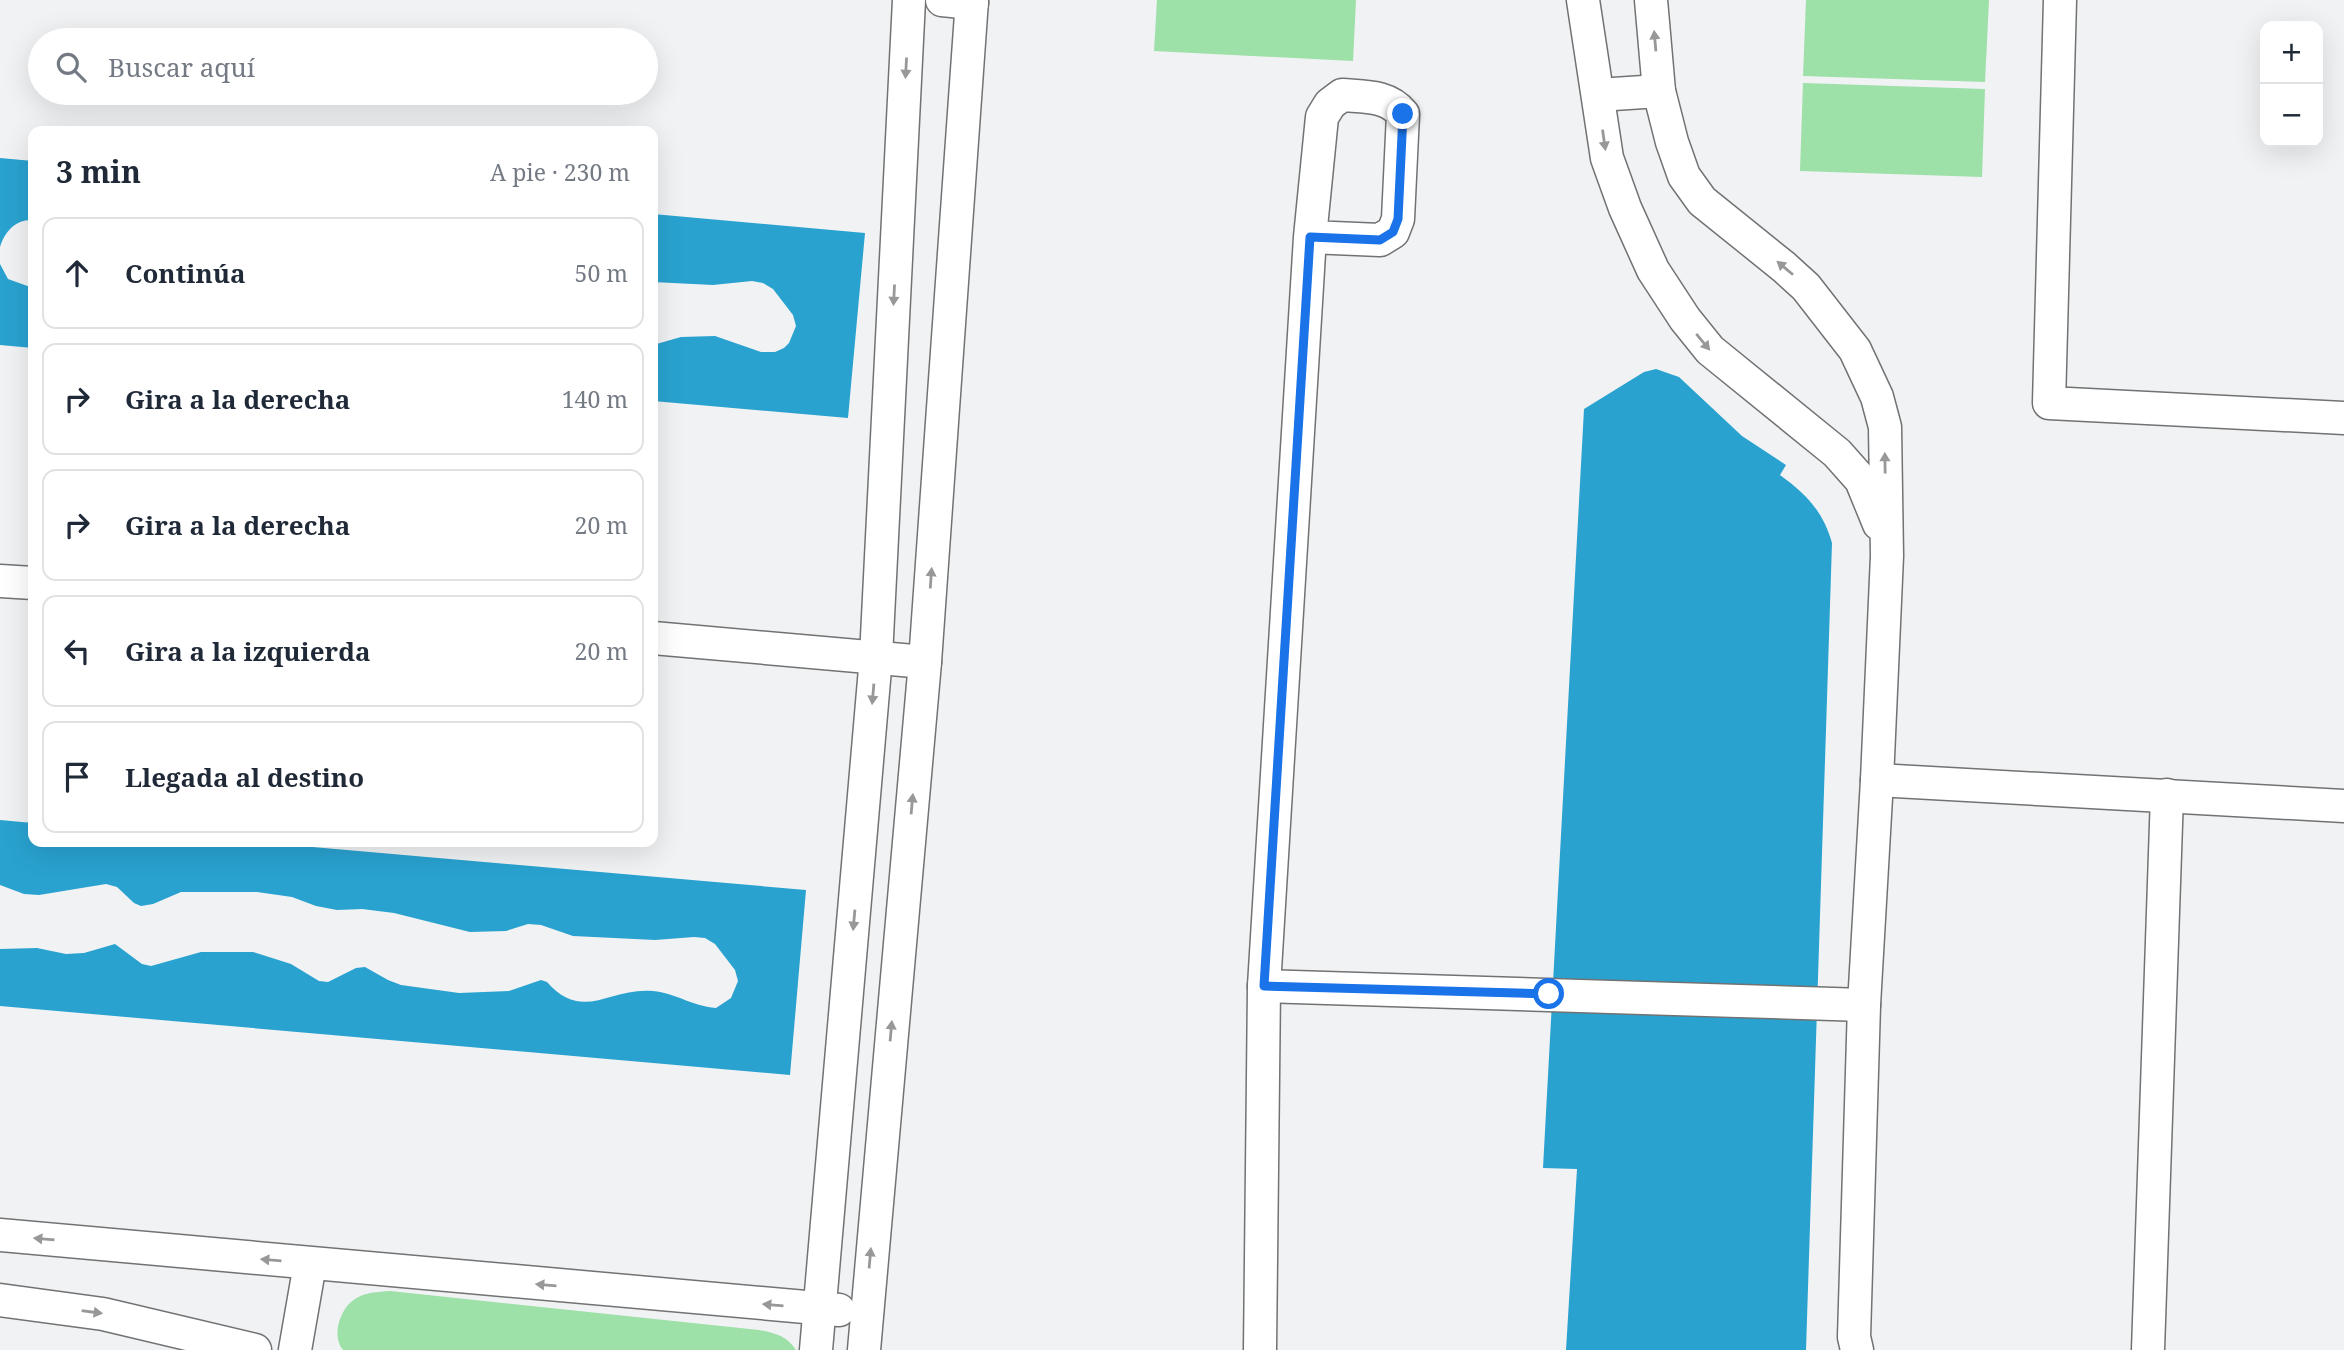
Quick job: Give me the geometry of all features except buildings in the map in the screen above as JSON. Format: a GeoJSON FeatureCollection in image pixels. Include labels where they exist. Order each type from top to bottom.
{"type":"FeatureCollection","features":[{"type":"Feature","properties":{"kind":"street"},"geometry":{"type":"LineString","coordinates":[[816,1350],[876,657],[909,0]]}},
{"type":"Feature","properties":{"kind":"street"},"geometry":{"type":"LineString","coordinates":[[1583,0],[1607,158],[1625,208],[1653,270],[1685,319],[1710,350],[1837,453],[1861,480],[1878,516],[1887,556]]}},
{"type":"Feature","properties":{"kind":"street"},"geometry":{"type":"LineString","coordinates":[[1651,0],[1659,91],[1684,176],[1702,201],[1806,287],[1855,349],[1877,397],[1885,427],[1887,556],[1864,1005],[1854,1337],[1857,1350]]}},
{"type":"Feature","properties":{"kind":"street"},"geometry":{"type":"LineString","coordinates":[[2060,0],[2049,403],[2344,418]]}},
{"type":"Feature","properties":{"kind":"street"},"geometry":{"type":"LineString","coordinates":[[864,1350],[865,1312],[925,662],[962,1]]}},
{"type":"Feature","properties":{"kind":"street"},"geometry":{"type":"LineString","coordinates":[[1598,95],[1659,91]]}},
{"type":"Feature","properties":{"kind":"street"},"geometry":{"type":"LineString","coordinates":[[1259,1350],[1264,986],[1310,237],[1322,117],[1329,104],[1342,95],[1386,100],[1396,105],[1403,114],[1398,219],[1393,232],[1380,240],[1310,237]]}},
{"type":"Feature","properties":{"kind":"street"},"geometry":{"type":"LineString","coordinates":[[0,580],[28,583]]}},
{"type":"Feature","properties":{"kind":"street"},"geometry":{"type":"LineString","coordinates":[[658,638],[925,662]]}},
{"type":"Feature","properties":{"kind":"street"},"geometry":{"type":"LineString","coordinates":[[1877,780],[2344,806]]}},
{"type":"Feature","properties":{"kind":"street"},"geometry":{"type":"LineString","coordinates":[[2148,1350],[2167,795]]}},
{"type":"Feature","properties":{"kind":"street"},"geometry":{"type":"LineString","coordinates":[[1264,986],[1864,1005]]}},
{"type":"Feature","properties":{"kind":"street"},"geometry":{"type":"LineString","coordinates":[[0,1236],[865,1312]]}},
{"type":"Feature","properties":{"kind":"street"},"geometry":{"type":"LineString","coordinates":[[295,1350],[310,1264]]}},
{"type":"Feature","properties":{"kind":"street"},"geometry":{"type":"LineString","coordinates":[[0,1300],[103,1314],[255,1350]]}},
{"type":"Feature","properties":{"kind":"green space"},"geometry":{"type":"Polygon","coordinates":[[[1157,0],[1356,0],[1353,61],[1154,51],[1157,0]]]}},
{"type":"Feature","properties":{"kind":"green space"},"geometry":{"type":"Polygon","coordinates":[[[1806,0],[1989,0],[1985,82],[1803,76],[1806,0]]]}},
{"type":"Feature","properties":{"kind":"green space"},"geometry":{"type":"Polygon","coordinates":[[[1803,83],[1985,89],[1982,177],[1800,171],[1803,83]]]}},
{"type":"Feature","properties":{"kind":"green space"},"geometry":{"type":"Polygon","coordinates":[[[390,1291],[759,1330],[780,1336],[789,1341],[796,1350],[343,1350],[339,1344],[338,1330],[345,1309],[363,1295],[390,1291]]]}},
{"type":"Feature","properties":{"kind":"water"},"geometry":{"type":"Polygon","coordinates":[[[0,158],[28,161],[28,220],[12,227],[0,247],[0,158]]]}},
{"type":"Feature","properties":{"kind":"water"},"geometry":{"type":"Polygon","coordinates":[[[658,214],[865,233],[848,418],[658,401],[658,344],[681,337],[715,336],[761,352],[775,352],[789,343],[796,326],[793,315],[773,289],[752,281],[713,285],[658,282],[658,214]]]}},
{"type":"Feature","properties":{"kind":"water"},"geometry":{"type":"Polygon","coordinates":[[[0,264],[8,279],[28,286],[28,348],[0,345],[0,264]]]}},
{"type":"Feature","properties":{"kind":"water"},"geometry":{"type":"Polygon","coordinates":[[[1656,369],[1679,377],[1742,436],[1786,465],[1780,475],[1812,504],[1824,522],[1832,543],[1806,1350],[1566,1350],[1577,1169],[1543,1168],[1584,409],[1644,372],[1656,369]]]}},
{"type":"Feature","properties":{"kind":"water"},"geometry":{"type":"Polygon","coordinates":[[[0,820],[28,823],[28,847],[312,847],[806,890],[790,1075],[0,1006],[0,949],[37,948],[66,954],[84,953],[115,944],[142,964],[151,966],[201,952],[253,952],[291,964],[319,981],[328,982],[356,968],[365,967],[401,985],[459,993],[509,991],[541,980],[560,994],[585,1002],[637,991],[653,991],[716,1008],[731,998],[738,981],[735,970],[715,944],[705,938],[655,940],[573,936],[541,925],[528,924],[506,931],[470,932],[394,913],[362,909],[337,910],[292,897],[257,892],[181,892],[141,906],[117,887],[106,884],[39,895],[24,894],[0,885],[0,820]]]}},
{"type":"Feature","properties":{"kind":"route"},"geometry":{"type":"LineString","coordinates":[[1403,114],[1398,219],[1393,232],[1380,240],[1310,237],[1264,986],[1549,994]]}}]}
